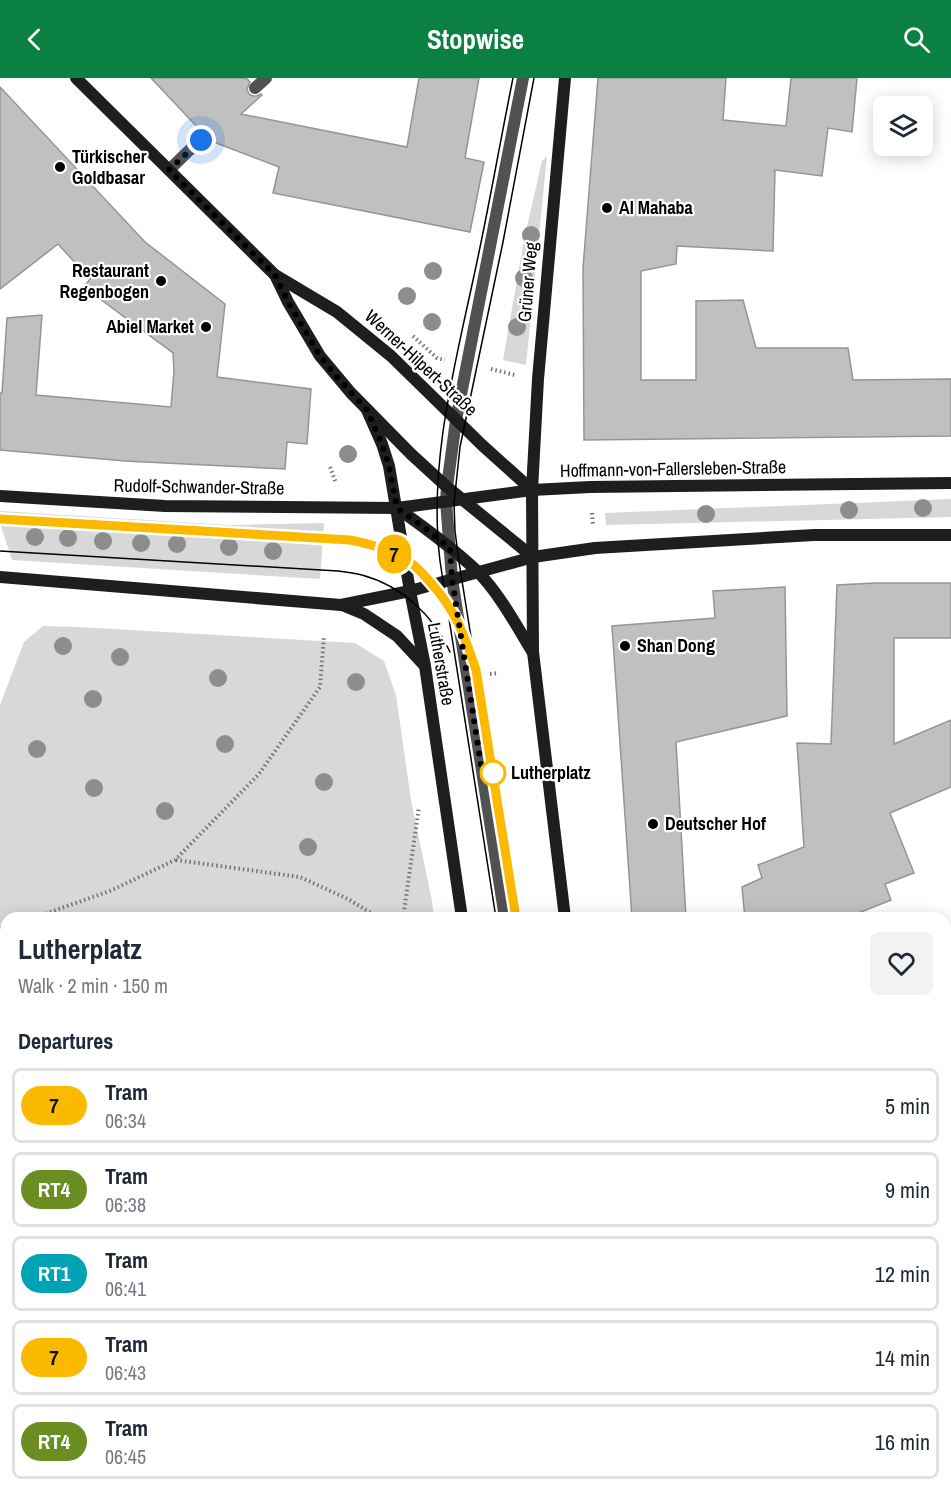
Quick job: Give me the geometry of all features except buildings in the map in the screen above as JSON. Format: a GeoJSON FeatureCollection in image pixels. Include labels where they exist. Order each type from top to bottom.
{"type":"FeatureCollection","features":[{"type":"Feature","properties":{"kind":"main road","name":"Werner-Hilpert-Straße"},"geometry":{"type":"LineString","coordinates":[[76,78],[275,275],[337,312],[391,356],[532,490]]}},
{"type":"Feature","properties":{"kind":"main road","name":"Grüner Weg"},"geometry":{"type":"LineString","coordinates":[[532,490],[537,379],[565,78]]}},
{"type":"Feature","properties":{"kind":"main road","name":"Werner-Hilpert-Straße"},"geometry":{"type":"LineString","coordinates":[[275,275],[320,356],[367,410],[460,499],[533,557]]}},
{"type":"Feature","properties":{"kind":"main road","name":"Werner-Hilpert-Straße"},"geometry":{"type":"LineString","coordinates":[[367,410],[389,466],[397,508]]}},
{"type":"Feature","properties":{"kind":"main road","name":"Hoffmann-von-Fallersleben-Straße"},"geometry":{"type":"LineString","coordinates":[[397,508],[532,490],[590,487],[951,483]]}},
{"type":"Feature","properties":{"kind":"main road"},"geometry":{"type":"LineString","coordinates":[[532,490],[533,652],[565,912]]}},
{"type":"Feature","properties":{"kind":"main road","name":"Rudolf-Schwander-Straße"},"geometry":{"type":"LineString","coordinates":[[0,496],[165,507],[397,508]]}},
{"type":"Feature","properties":{"kind":"main road"},"geometry":{"type":"LineString","coordinates":[[397,508],[429,531],[477,572],[507,609],[533,652]]}},
{"type":"Feature","properties":{"kind":"main road","name":"Lutherstraße"},"geometry":{"type":"LineString","coordinates":[[397,508],[425,666],[461,912]]}},
{"type":"Feature","properties":{"kind":"main road"},"geometry":{"type":"LineString","coordinates":[[0,576],[341,605],[410,591],[533,557],[595,548],[814,535],[951,535]]}},
{"type":"Feature","properties":{"kind":"main road"},"geometry":{"type":"LineString","coordinates":[[341,605],[364,614],[397,636],[425,666]]}},
{"type":"Feature","properties":{"kind":"street"},"geometry":{"type":"LineString","coordinates":[[255,88],[266,78]]}},
{"type":"Feature","properties":{"kind":"street"},"geometry":{"type":"LineString","coordinates":[[504,912],[452,579],[446,501],[456,420],[524,78]]}},
{"type":"Feature","properties":{"kind":"street"},"geometry":{"type":"LineString","coordinates":[[169,170],[205,135]]}},
{"type":"Feature","properties":{"kind":"path"},"geometry":{"type":"LineString","coordinates":[[330,467],[336,484]]}},
{"type":"Feature","properties":{"kind":"path"},"geometry":{"type":"LineString","coordinates":[[592,513],[593,526]]}},
{"type":"Feature","properties":{"kind":"path"},"geometry":{"type":"LineString","coordinates":[[50,912],[110,891],[175,860],[259,774],[320,687],[324,636]]}},
{"type":"Feature","properties":{"kind":"path"},"geometry":{"type":"LineString","coordinates":[[404,912],[420,800]]}},
{"type":"Feature","properties":{"kind":"path"},"geometry":{"type":"LineString","coordinates":[[175,860],[300,877],[348,898],[370,912]]}},
{"type":"Feature","properties":{"kind":"shaded area"},"geometry":{"type":"Polygon","coordinates":[[[547,156],[526,365],[503,360],[524,240],[542,161],[547,156]]]}},
{"type":"Feature","properties":{"kind":"shaded area"},"geometry":{"type":"Polygon","coordinates":[[[951,499],[951,517],[606,525],[605,513],[951,499]]]}},
{"type":"Feature","properties":{"kind":"shaded area"},"geometry":{"type":"Polygon","coordinates":[[[0,511],[229,525],[324,523],[320,579],[12,560],[0,523],[0,511]]]}},
{"type":"Feature","properties":{"kind":"shaded area"},"geometry":{"type":"Polygon","coordinates":[[[43,626],[78,627],[355,643],[384,661],[396,695],[411,800],[433,912],[0,912],[0,705],[24,642],[43,626]]]}},
{"type":"Feature","properties":{"kind":"tram line"},"geometry":{"type":"LineString","coordinates":[[495,912],[440,561],[437,525],[445,415],[513,78]]}},
{"type":"Feature","properties":{"kind":"tram line"},"geometry":{"type":"LineString","coordinates":[[515,912],[459,562],[454,503],[460,447],[503,242],[534,78]]}},
{"type":"Feature","properties":{"kind":"tram line"},"geometry":{"type":"LineString","coordinates":[[0,519],[350,540],[382,548],[404,558],[426,576],[446,601]]}},
{"type":"Feature","properties":{"kind":"tram line","name":"7"},"geometry":{"type":"LineString","coordinates":[[0,519],[350,540],[386,550],[411,563],[426,576],[452,609],[466,639],[476,670],[515,912]]}},
{"type":"Feature","properties":{"kind":"tram line"},"geometry":{"type":"LineString","coordinates":[[0,551],[359,574],[390,586],[415,604],[435,626],[450,652]]}},
{"type":"Feature","properties":{"kind":"place","name":"Türkischer Goldbasar"},"geometry":{"type":"Point","coordinates":[60,167]}},
{"type":"Feature","properties":{"kind":"place","name":"Al Mahaba"},"geometry":{"type":"Point","coordinates":[607,208]}},
{"type":"Feature","properties":{"kind":"place","name":"Restaurant Regenbogen"},"geometry":{"type":"Point","coordinates":[161,281]}},
{"type":"Feature","properties":{"kind":"place","name":"Abiel Market"},"geometry":{"type":"Point","coordinates":[206,327]}},
{"type":"Feature","properties":{"kind":"place","name":"Shan Dong"},"geometry":{"type":"Point","coordinates":[625,646]}},
{"type":"Feature","properties":{"kind":"place","name":"Lutherplatz"},"geometry":{"type":"Point","coordinates":[493,773]}},
{"type":"Feature","properties":{"kind":"place","name":"Deutscher Hof"},"geometry":{"type":"Point","coordinates":[653,824]}},
{"type":"Feature","properties":{"kind":"route"},"geometry":{"type":"LineString","coordinates":[[201,140],[169,170],[275,275],[320,356],[367,410],[389,466],[397,508],[450,548],[452,579],[483,778],[493,773]]}}]}
